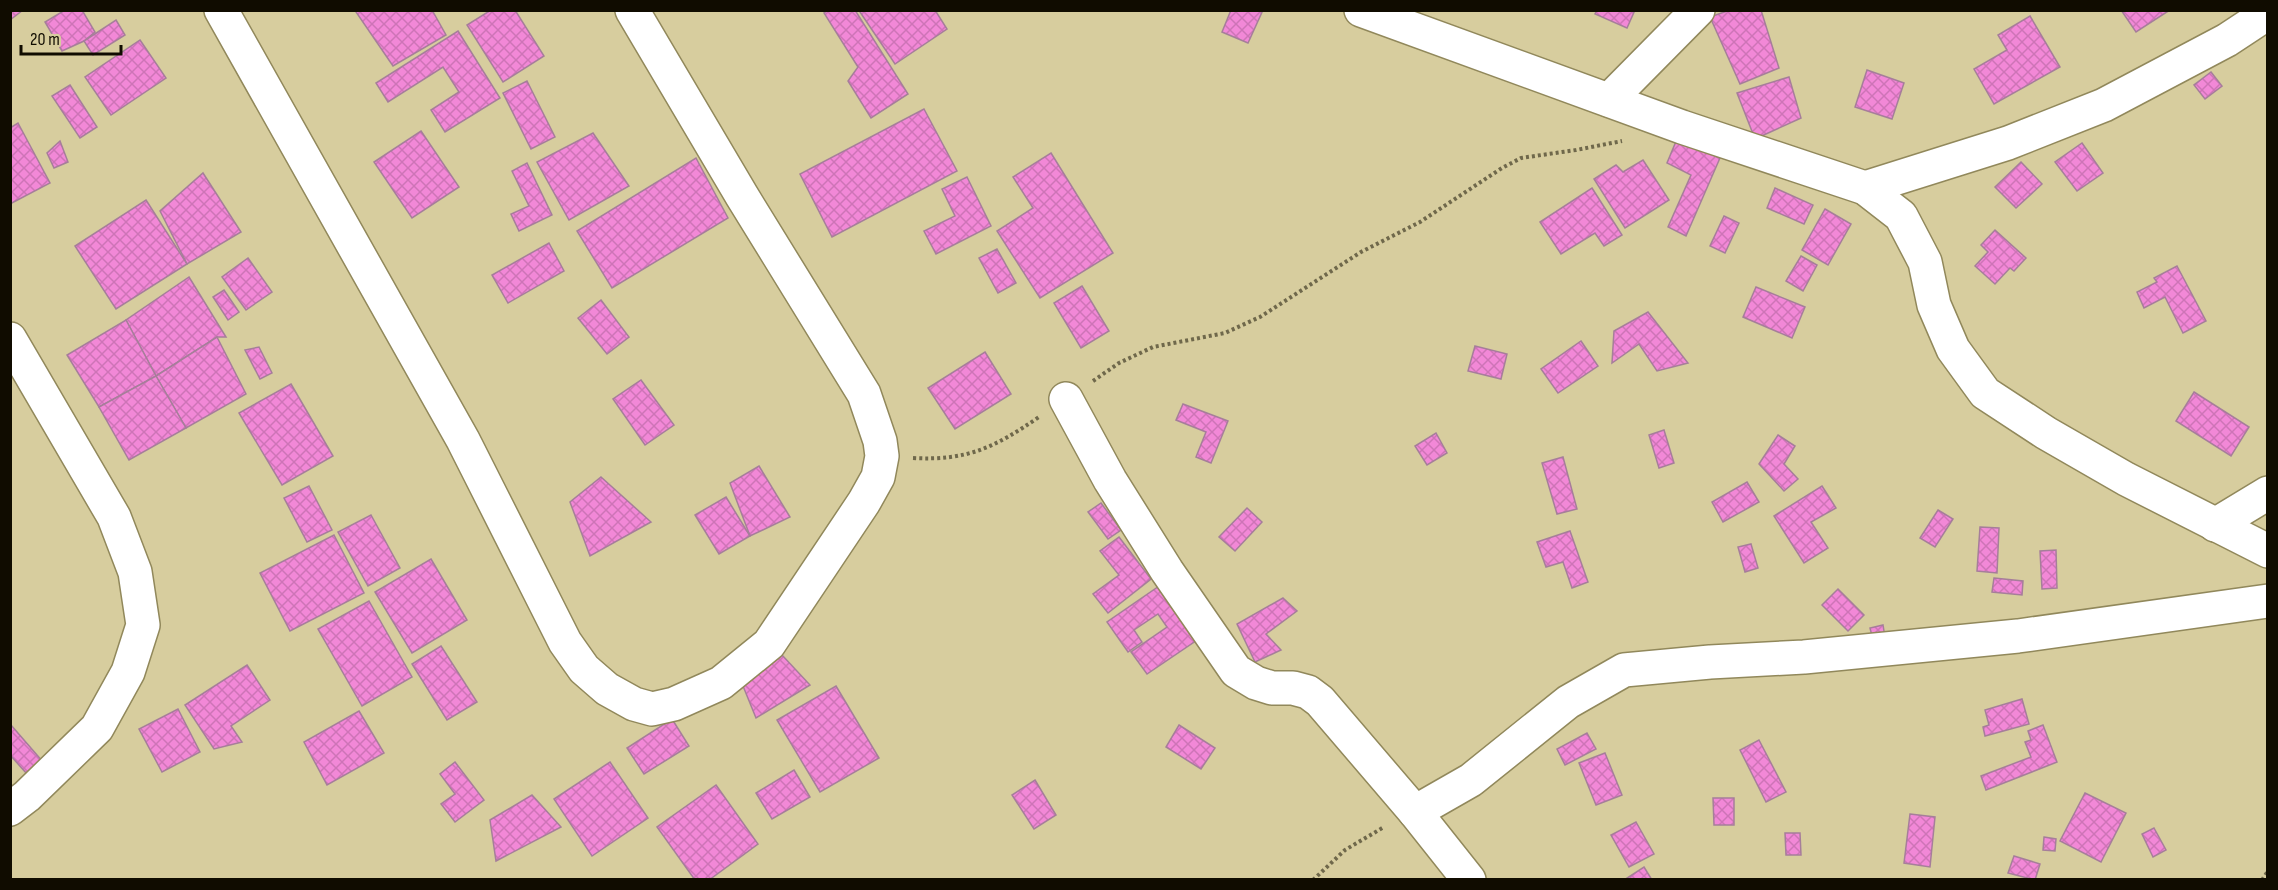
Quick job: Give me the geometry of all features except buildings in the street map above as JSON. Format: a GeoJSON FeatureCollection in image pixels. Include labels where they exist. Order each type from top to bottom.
{"type":"FeatureCollection","features":[{"type":"Feature","properties":{"kind":"street"},"geometry":{"type":"LineString","coordinates":[[220,10],[463,440],[565,642],[584,669],[607,689],[634,704],[652,709],[674,704],[721,683],[769,644],[864,502],[878,477],[882,456],[880,441],[864,394],[742,196],[632,10]]}},
{"type":"Feature","properties":{"kind":"street"},"geometry":{"type":"LineString","coordinates":[[1361,10],[1408,18],[1609,100],[1865,188],[1901,216],[1924,262],[1934,305],[1953,349],[1984,393],[2096,462],[2268,551]]}},
{"type":"Feature","properties":{"kind":"street"},"geometry":{"type":"LineString","coordinates":[[1609,100],[1698,10]]}},
{"type":"Feature","properties":{"kind":"street"},"geometry":{"type":"LineString","coordinates":[[1865,188],[2008,143],[2104,105],[2227,40],[2268,13]]}},
{"type":"Feature","properties":{"kind":"street"},"geometry":{"type":"LineString","coordinates":[[10,339],[114,517],[135,572],[142,625],[128,672],[97,728],[27,796],[10,809]]}},
{"type":"Feature","properties":{"kind":"street"},"geometry":{"type":"LineString","coordinates":[[1066,399],[1110,480],[1167,571],[1236,671],[1256,683],[1272,688],[1293,688],[1308,692],[1320,701],[1469,879]]}},
{"type":"Feature","properties":{"kind":"street"},"geometry":{"type":"LineString","coordinates":[[2215,525],[2268,493]]}},
{"type":"Feature","properties":{"kind":"street"},"geometry":{"type":"LineString","coordinates":[[1415,812],[1471,780],[1568,702],[1624,670],[1804,657],[2018,636],[2268,601]]}},
{"type":"Feature","properties":{"kind":"path"},"geometry":{"type":"LineString","coordinates":[[882,456],[944,459],[974,454],[1009,438],[1119,363],[1153,347],[1225,333],[1260,317],[1361,252],[1420,222],[1521,158],[1629,140]]}},
{"type":"Feature","properties":{"kind":"path"},"geometry":{"type":"LineString","coordinates":[[1313,879],[1345,850],[1375,831],[1415,812]]}},
{"type":"Feature","properties":{"kind":"path"},"geometry":{"type":"LineString","coordinates":[[2262,879],[2268,871]]}}]}
